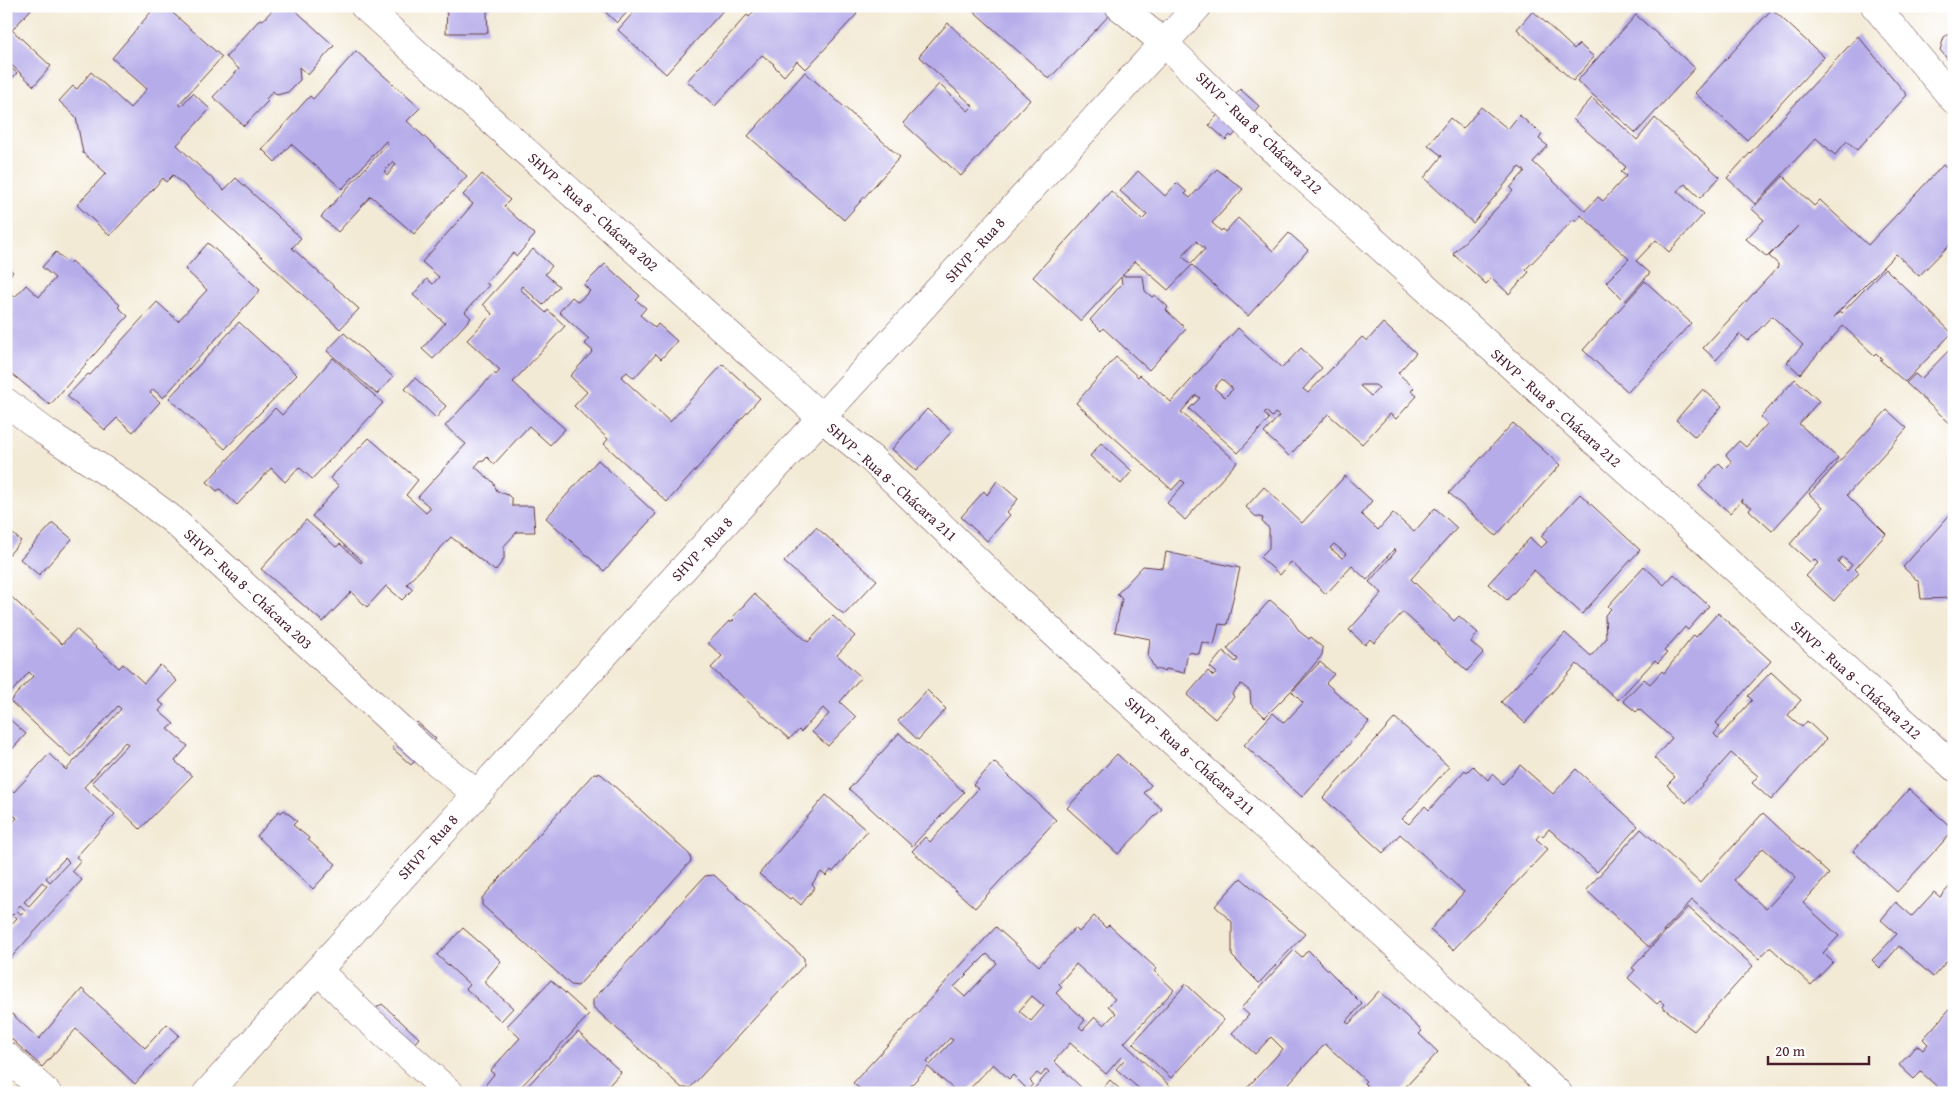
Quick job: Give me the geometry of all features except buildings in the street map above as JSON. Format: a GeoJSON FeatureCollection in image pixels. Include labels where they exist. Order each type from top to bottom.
{"type":"FeatureCollection","features":[{"type":"Feature","properties":{"kind":"street","name":"SHVP - Rua 8 - Chácara 202"},"geometry":{"type":"LineString","coordinates":[[364,6],[822,418]]}},
{"type":"Feature","properties":{"kind":"street","name":"SHVP - Rua 8 - Chácara 212"},"geometry":{"type":"LineString","coordinates":[[1119,6],[1164,43],[1274,150],[1954,767]]}},
{"type":"Feature","properties":{"kind":"street","name":"SHVP - Rua 8"},"geometry":{"type":"LineString","coordinates":[[207,1093],[476,794],[1198,6]]}},
{"type":"Feature","properties":{"kind":"street"},"geometry":{"type":"LineString","coordinates":[[1875,6],[1954,100]]}},
{"type":"Feature","properties":{"kind":"street","name":"SHVP - Rua 8 - Chácara 203"},"geometry":{"type":"LineString","coordinates":[[6,402],[47,433],[122,482],[173,520],[433,760],[476,794]]}},
{"type":"Feature","properties":{"kind":"street","name":"SHVP - Rua 8 - Chácara 211"},"geometry":{"type":"LineString","coordinates":[[822,418],[873,460],[1020,602],[1558,1093]]}},
{"type":"Feature","properties":{"kind":"street"},"geometry":{"type":"LineString","coordinates":[[318,970],[362,1014],[450,1093]]}},
{"type":"Feature","properties":{"kind":"street"},"geometry":{"type":"LineString","coordinates":[[6,1056],[46,1093]]}}]}
